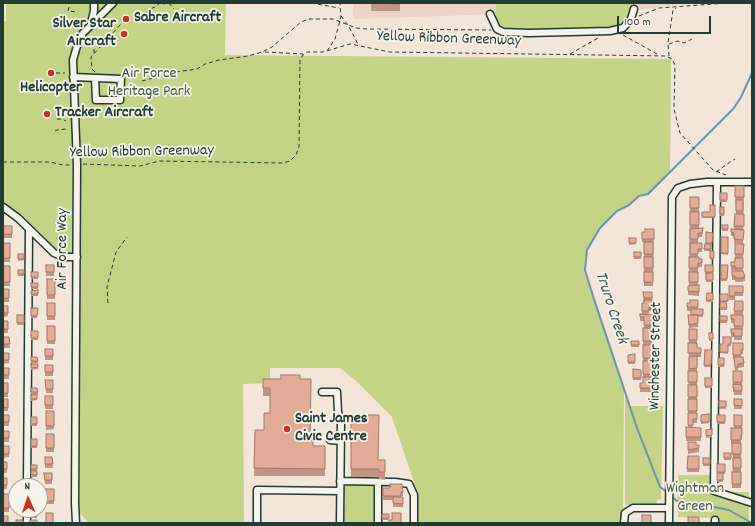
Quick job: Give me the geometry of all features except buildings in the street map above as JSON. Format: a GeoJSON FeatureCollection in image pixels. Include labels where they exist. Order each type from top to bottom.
{"type":"FeatureCollection","features":[{"type":"Feature","properties":{"kind":"street"},"geometry":{"type":"LineString","coordinates":[[89,26],[94,11],[94,3]]}},
{"type":"Feature","properties":{"kind":"street","name":"Air Force Way"},"geometry":{"type":"LineString","coordinates":[[76,523],[77,165],[73,60],[83,33],[109,4]]}},
{"type":"Feature","properties":{"kind":"street"},"geometry":{"type":"LineString","coordinates":[[490,14],[497,29],[503,32],[528,33],[612,31],[623,28],[631,19],[634,9]]}},
{"type":"Feature","properties":{"kind":"street"},"geometry":{"type":"LineString","coordinates":[[73,77],[96,76],[120,79],[120,100],[96,100],[96,76]]}},
{"type":"Feature","properties":{"kind":"street","name":"Winchester Street"},"geometry":{"type":"LineString","coordinates":[[669,523],[672,199],[676,190],[686,185],[698,182],[717,182]]}},
{"type":"Feature","properties":{"kind":"street"},"geometry":{"type":"LineString","coordinates":[[752,182],[717,182],[714,491],[752,503]]}},
{"type":"Feature","properties":{"kind":"street"},"geometry":{"type":"LineString","coordinates":[[3,207],[54,253],[63,257],[77,257]]}},
{"type":"Feature","properties":{"kind":"street"},"geometry":{"type":"LineString","coordinates":[[27,478],[29,229]]}},
{"type":"Feature","properties":{"kind":"street"},"geometry":{"type":"LineString","coordinates":[[322,392],[337,392],[338,412],[341,422],[340,523]]}},
{"type":"Feature","properties":{"kind":"street"},"geometry":{"type":"LineString","coordinates":[[330,440],[340,440]]}},
{"type":"Feature","properties":{"kind":"street"},"geometry":{"type":"LineString","coordinates":[[340,481],[409,484],[414,495],[414,523]]}},
{"type":"Feature","properties":{"kind":"street"},"geometry":{"type":"LineString","coordinates":[[378,482],[378,523]]}},
{"type":"Feature","properties":{"kind":"street"},"geometry":{"type":"LineString","coordinates":[[257,523],[257,490],[340,491]]}},
{"type":"Feature","properties":{"kind":"street","name":"Air Force Way"},"geometry":{"type":"LineString","coordinates":[[73,523],[75,503]]}},
{"type":"Feature","properties":{"kind":"street"},"geometry":{"type":"LineString","coordinates":[[624,523],[626,513],[632,508],[669,505]]}},
{"type":"Feature","properties":{"kind":"path"},"geometry":{"type":"LineString","coordinates":[[146,13],[160,3],[169,3],[174,9]]}},
{"type":"Feature","properties":{"kind":"path"},"geometry":{"type":"LineString","coordinates":[[311,3],[340,8]]}},
{"type":"Feature","properties":{"kind":"path"},"geometry":{"type":"LineString","coordinates":[[326,51],[335,39],[340,21],[340,3]]}},
{"type":"Feature","properties":{"kind":"path"},"geometry":{"type":"LineString","coordinates":[[631,19],[659,8],[727,3]]}},
{"type":"Feature","properties":{"kind":"path"},"geometry":{"type":"LineString","coordinates":[[69,7],[68,11],[77,12]]}},
{"type":"Feature","properties":{"kind":"path"},"geometry":{"type":"LineString","coordinates":[[677,7],[673,10],[668,44],[669,57],[675,64],[675,112],[678,130],[685,140],[716,172],[731,176]]}},
{"type":"Feature","properties":{"kind":"path"},"geometry":{"type":"LineString","coordinates":[[178,13],[182,16]]}},
{"type":"Feature","properties":{"kind":"path"},"geometry":{"type":"LineString","coordinates":[[340,15],[348,25],[359,46]]}},
{"type":"Feature","properties":{"kind":"path"},"geometry":{"type":"LineString","coordinates":[[142,81],[176,72],[197,69],[206,64],[219,60],[248,56],[263,52],[272,47],[301,22],[309,19],[340,21],[356,28],[366,29],[500,30]]}},
{"type":"Feature","properties":{"kind":"path"},"geometry":{"type":"LineString","coordinates":[[96,76],[92,69],[91,57],[121,24]]}},
{"type":"Feature","properties":{"kind":"path"},"geometry":{"type":"LineString","coordinates":[[570,54],[612,31],[620,33],[658,55]]}},
{"type":"Feature","properties":{"kind":"path"},"geometry":{"type":"LineString","coordinates":[[668,44],[677,41],[684,43],[692,39]]}},
{"type":"Feature","properties":{"kind":"path"},"geometry":{"type":"LineString","coordinates":[[94,45],[94,54]]}},
{"type":"Feature","properties":{"kind":"path","name":"Yellow Ribbon Greenway"},"geometry":{"type":"LineString","coordinates":[[3,162],[50,162],[63,165],[140,166],[159,161],[290,162],[296,155],[299,147],[299,62],[304,54],[326,51],[347,45],[390,52],[658,55],[669,57]]}},
{"type":"Feature","properties":{"kind":"path"},"geometry":{"type":"LineString","coordinates":[[263,52],[304,54]]}},
{"type":"Feature","properties":{"kind":"path"},"geometry":{"type":"LineString","coordinates":[[56,73],[65,73]]}},
{"type":"Feature","properties":{"kind":"path"},"geometry":{"type":"LineString","coordinates":[[57,119],[62,118],[66,121]]}},
{"type":"Feature","properties":{"kind":"path"},"geometry":{"type":"LineString","coordinates":[[55,131],[66,130]]}},
{"type":"Feature","properties":{"kind":"path"},"geometry":{"type":"LineString","coordinates":[[716,172],[735,159]]}},
{"type":"Feature","properties":{"kind":"path"},"geometry":{"type":"LineString","coordinates":[[56,236],[58,240],[65,239],[66,236]]}},
{"type":"Feature","properties":{"kind":"path"},"geometry":{"type":"LineString","coordinates":[[108,303],[107,287],[116,252],[127,237]]}},
{"type":"Feature","properties":{"kind":"shaded area"},"geometry":{"type":"Polygon","coordinates":[[[353,3],[688,3],[648,9],[353,19],[353,3]]]}},
{"type":"Feature","properties":{"kind":"green space","name":"Air Force Heritage Park"},"geometry":{"type":"Polygon","coordinates":[[[6,3],[226,3],[225,55],[671,59],[670,171],[648,194],[639,196],[629,205],[617,211],[600,228],[587,250],[585,271],[624,386],[623,523],[414,523],[414,495],[409,484],[414,482],[392,417],[355,380],[340,368],[270,368],[270,383],[243,384],[244,523],[89,523],[75,508],[77,257],[63,257],[3,207],[3,21],[6,21],[6,3]]]}},
{"type":"Feature","properties":{"kind":"green space"},"geometry":{"type":"Polygon","coordinates":[[[496,3],[634,3],[624,24],[615,30],[509,30],[502,29],[498,25],[496,18],[496,3]]]}},
{"type":"Feature","properties":{"kind":"green space"},"geometry":{"type":"Polygon","coordinates":[[[625,396],[628,396],[629,406],[663,406],[661,499],[657,500],[656,506],[625,505],[625,396]]]}},
{"type":"Feature","properties":{"kind":"green space","name":"Wightman Green"},"geometry":{"type":"Polygon","coordinates":[[[679,475],[712,475],[712,496],[720,496],[720,492],[749,492],[749,523],[717,523],[717,518],[678,517],[677,484],[679,475]]]}},
{"type":"Feature","properties":{"kind":"green space"},"geometry":{"type":"Polygon","coordinates":[[[346,484],[374,485],[376,488],[375,523],[342,523],[343,489],[346,484]]]}},
{"type":"Feature","properties":{"kind":"waterway","name":"Truro Creek"},"geometry":{"type":"LineString","coordinates":[[667,492],[660,487],[637,428],[593,296],[585,270],[587,250],[600,228],[617,211],[629,205],[639,196],[648,194],[734,108],[752,73]]}},
{"type":"Feature","properties":{"kind":"waterway","name":"Truro Creek"},"geometry":{"type":"LineString","coordinates":[[670,495],[677,501],[701,503],[729,510],[752,523]]}},
{"type":"Feature","properties":{"kind":"place","name":"Sabre Aircraft"},"geometry":{"type":"Point","coordinates":[126,19]}},
{"type":"Feature","properties":{"kind":"place","name":"Silver Star Aircraft"},"geometry":{"type":"Point","coordinates":[124,34]}},
{"type":"Feature","properties":{"kind":"place","name":"Helicopter"},"geometry":{"type":"Point","coordinates":[51,73]}},
{"type":"Feature","properties":{"kind":"place","name":"Tracker Aircraft"},"geometry":{"type":"Point","coordinates":[47,114]}},
{"type":"Feature","properties":{"kind":"place","name":"Saint James Civic Centre"},"geometry":{"type":"Point","coordinates":[287,429]}}]}
